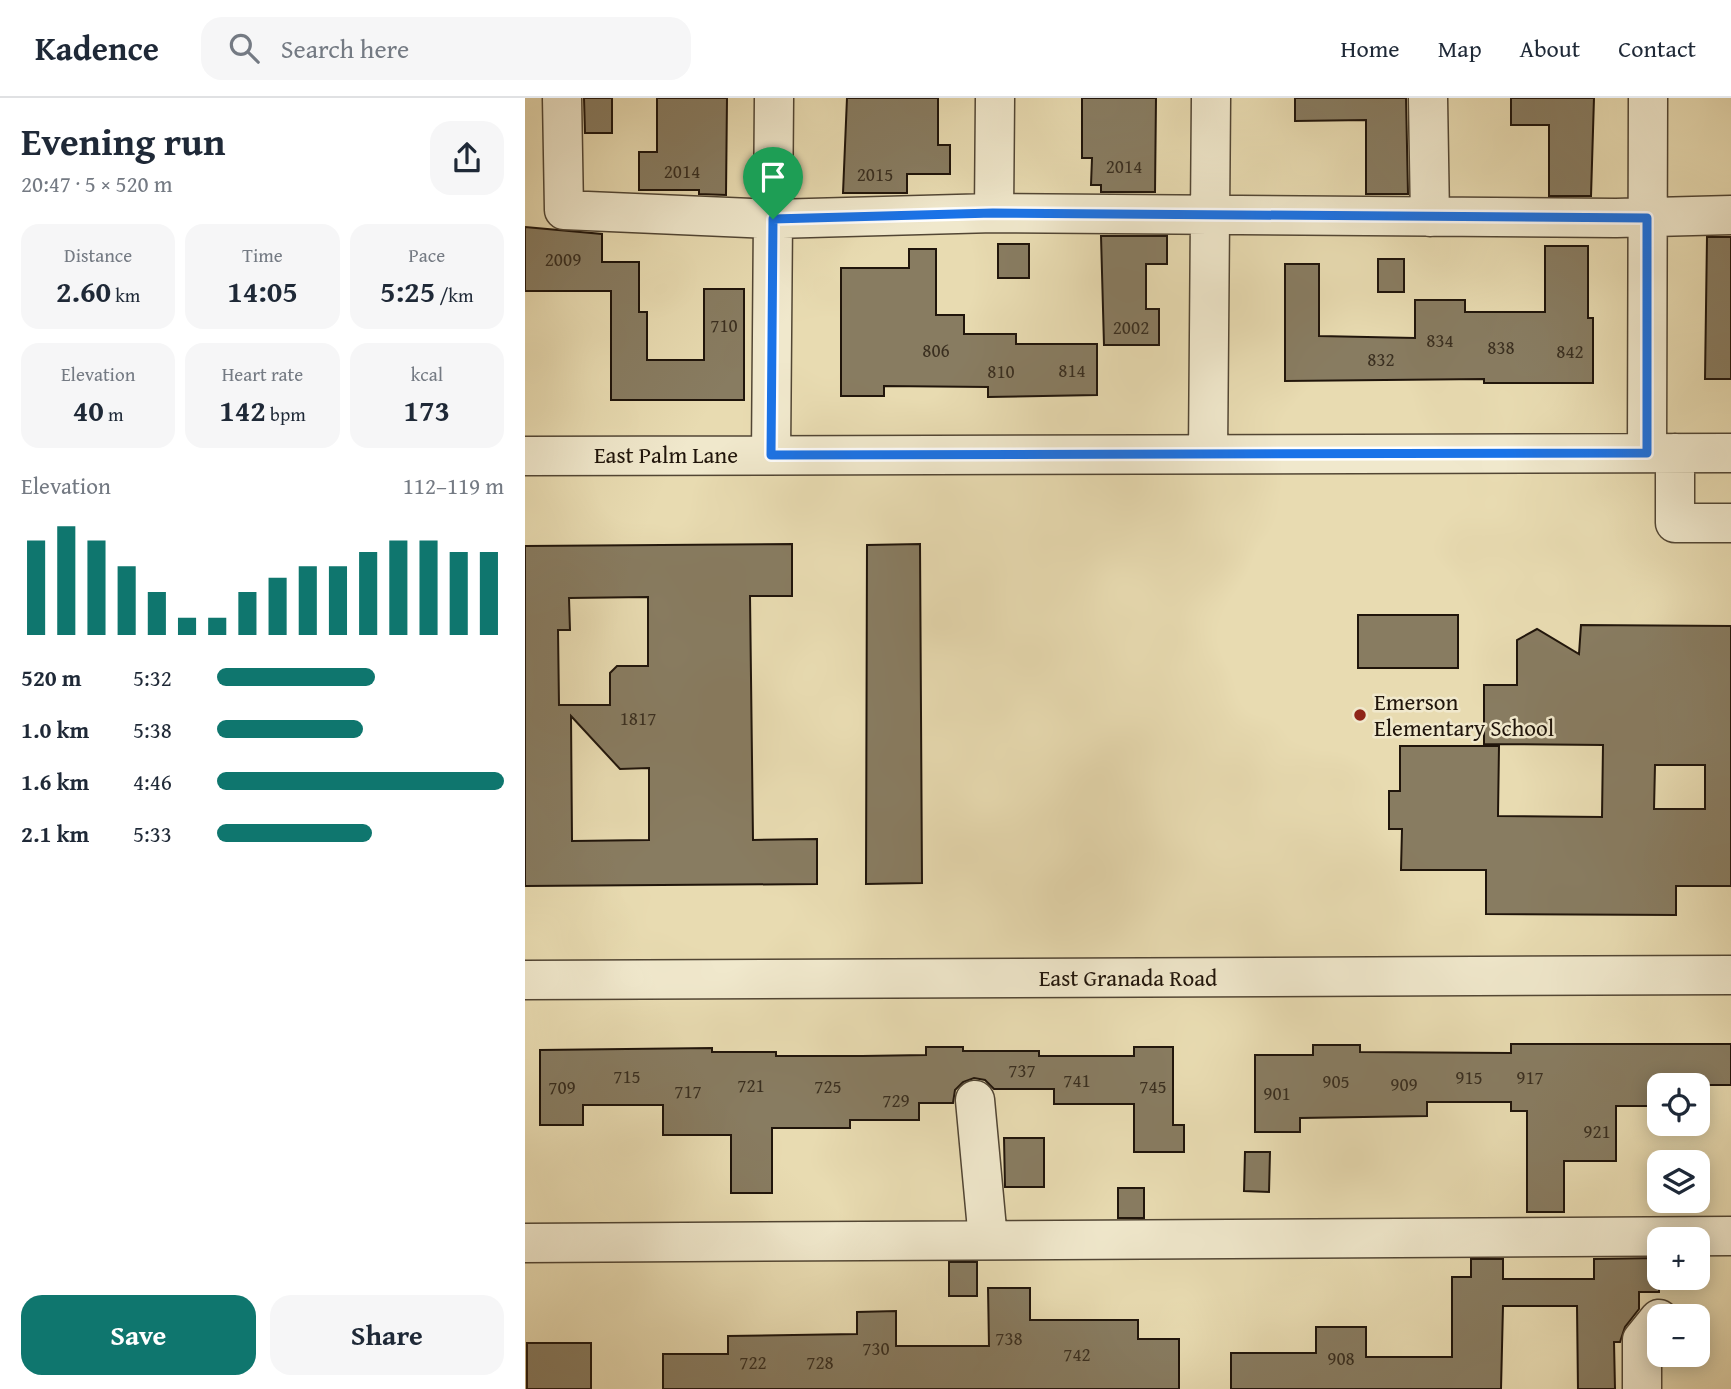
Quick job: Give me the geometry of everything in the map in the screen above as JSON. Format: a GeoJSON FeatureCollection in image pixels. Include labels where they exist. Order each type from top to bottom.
{"type":"FeatureCollection","features":[{"type":"Feature","properties":{"kind":"street"},"geometry":{"type":"LineString","coordinates":[[562,98],[564,210],[773,219],[993,213],[1210,217],[1647,218],[1731,215]]}},
{"type":"Feature","properties":{"kind":"street"},"geometry":{"type":"LineString","coordinates":[[771,455],[774,98]]}},
{"type":"Feature","properties":{"kind":"street"},"geometry":{"type":"LineString","coordinates":[[993,213],[995,98]]}},
{"type":"Feature","properties":{"kind":"street"},"geometry":{"type":"LineString","coordinates":[[1208,454],[1211,98]]}},
{"type":"Feature","properties":{"kind":"street"},"geometry":{"type":"LineString","coordinates":[[1428,98],[1430,217]]}},
{"type":"Feature","properties":{"kind":"street"},"geometry":{"type":"LineString","coordinates":[[1648,98],[1647,218],[1661,453],[1675,523],[1731,523]]}},
{"type":"Feature","properties":{"kind":"street","name":"East Palm Lane"},"geometry":{"type":"LineString","coordinates":[[525,456],[1731,453]]}},
{"type":"Feature","properties":{"kind":"street","name":"East Granada Road"},"geometry":{"type":"LineString","coordinates":[[525,981],[1731,975]]}},
{"type":"Feature","properties":{"kind":"street"},"geometry":{"type":"LineString","coordinates":[[975,1100],[988,1240]]}},
{"type":"Feature","properties":{"kind":"street"},"geometry":{"type":"LineString","coordinates":[[525,1242],[1731,1236]]}},
{"type":"Feature","properties":{"kind":"street"},"geometry":{"type":"LineString","coordinates":[[1642,1389],[1642,1340],[1647,1334]]}},
{"type":"Feature","properties":{"kind":"building"},"geometry":{"type":"Polygon","coordinates":[[[584,98],[612,98],[612,133],[585,133],[584,98]]]}},
{"type":"Feature","properties":{"kind":"building"},"geometry":{"type":"Polygon","coordinates":[[[657,98],[727,98],[726,195],[699,194],[699,190],[639,190],[639,152],[657,152],[657,98]]]}},
{"type":"Feature","properties":{"kind":"building"},"geometry":{"type":"Polygon","coordinates":[[[847,98],[938,98],[938,145],[950,145],[950,174],[907,174],[907,193],[843,193],[847,98]]]}},
{"type":"Feature","properties":{"kind":"building"},"geometry":{"type":"Polygon","coordinates":[[[1082,98],[1156,98],[1155,192],[1101,192],[1101,185],[1091,185],[1092,158],[1082,158],[1082,98]]]}},
{"type":"Feature","properties":{"kind":"building"},"geometry":{"type":"Polygon","coordinates":[[[1295,98],[1406,98],[1408,194],[1366,194],[1366,120],[1295,121],[1295,98]]]}},
{"type":"Feature","properties":{"kind":"building"},"geometry":{"type":"Polygon","coordinates":[[[1511,98],[1594,98],[1591,196],[1549,196],[1549,125],[1511,125],[1511,98]]]}},
{"type":"Feature","properties":{"kind":"building"},"geometry":{"type":"Polygon","coordinates":[[[525,227],[602,234],[602,262],[639,262],[639,312],[647,312],[647,360],[704,360],[704,289],[744,289],[744,400],[611,400],[611,291],[525,291],[525,227]]]}},
{"type":"Feature","properties":{"kind":"building"},"geometry":{"type":"Polygon","coordinates":[[[1101,236],[1167,236],[1167,264],[1146,264],[1146,309],[1159,309],[1159,345],[1104,345],[1101,236]]]}},
{"type":"Feature","properties":{"kind":"building"},"geometry":{"type":"Polygon","coordinates":[[[1707,237],[1731,237],[1731,379],[1705,379],[1707,237]]]}},
{"type":"Feature","properties":{"kind":"building"},"geometry":{"type":"Polygon","coordinates":[[[998,244],[1029,244],[1029,278],[998,278],[998,244]]]}},
{"type":"Feature","properties":{"kind":"building"},"geometry":{"type":"Polygon","coordinates":[[[1545,246],[1588,246],[1588,318],[1593,318],[1593,383],[1484,383],[1484,379],[1285,381],[1285,264],[1319,264],[1319,336],[1415,338],[1415,300],[1465,300],[1465,312],[1545,312],[1545,246]]]}},
{"type":"Feature","properties":{"kind":"building"},"geometry":{"type":"Polygon","coordinates":[[[909,249],[936,249],[936,315],[964,315],[964,334],[1016,334],[1016,344],[1097,344],[1097,395],[988,397],[988,387],[884,386],[884,396],[841,396],[841,268],[909,268],[909,249]]]}},
{"type":"Feature","properties":{"kind":"building"},"geometry":{"type":"Polygon","coordinates":[[[1378,259],[1404,259],[1404,292],[1378,292],[1378,259]]]}},
{"type":"Feature","properties":{"kind":"building"},"geometry":{"type":"Polygon","coordinates":[[[792,544],[792,596],[750,596],[753,840],[817,839],[817,884],[525,886],[525,546],[792,544]],[[648,597],[569,598],[570,630],[558,630],[559,705],[610,705],[610,673],[617,666],[648,666],[648,597]],[[571,716],[572,841],[649,840],[649,768],[620,769],[571,716]]]}},
{"type":"Feature","properties":{"kind":"building"},"geometry":{"type":"Polygon","coordinates":[[[920,544],[922,883],[866,884],[867,545],[920,544]]]}},
{"type":"Feature","properties":{"kind":"building"},"geometry":{"type":"Polygon","coordinates":[[[1358,615],[1458,615],[1458,668],[1358,668],[1358,615]]]}},
{"type":"Feature","properties":{"kind":"building"},"geometry":{"type":"Polygon","coordinates":[[[1581,625],[1731,626],[1731,886],[1676,886],[1676,915],[1486,914],[1486,870],[1401,870],[1402,829],[1389,829],[1389,791],[1400,791],[1400,746],[1499,746],[1498,816],[1602,817],[1603,745],[1484,744],[1484,685],[1517,685],[1517,640],[1537,629],[1579,654],[1581,625]],[[1655,765],[1654,809],[1705,809],[1705,765],[1655,765]]]}},
{"type":"Feature","properties":{"kind":"building"},"geometry":{"type":"Polygon","coordinates":[[[1511,1044],[1731,1044],[1731,1085],[1710,1085],[1710,1073],[1647,1073],[1647,1106],[1616,1106],[1616,1161],[1564,1161],[1564,1212],[1527,1212],[1527,1111],[1511,1111],[1511,1102],[1427,1102],[1427,1116],[1300,1118],[1300,1132],[1255,1132],[1255,1055],[1313,1055],[1313,1045],[1360,1045],[1360,1052],[1511,1053],[1511,1044]]]}},
{"type":"Feature","properties":{"kind":"building"},"geometry":{"type":"Polygon","coordinates":[[[926,1047],[963,1047],[963,1051],[1039,1051],[1039,1056],[1134,1056],[1134,1047],[1173,1047],[1173,1125],[1184,1125],[1184,1152],[1134,1152],[1134,1104],[1054,1104],[1054,1089],[994,1089],[985,1080],[974,1078],[963,1082],[955,1090],[953,1103],[919,1103],[919,1120],[850,1120],[850,1128],[772,1128],[772,1193],[731,1193],[731,1135],[663,1135],[663,1105],[583,1105],[583,1125],[540,1125],[540,1050],[712,1048],[712,1052],[776,1052],[776,1056],[862,1056],[926,1055],[926,1047]]]}},
{"type":"Feature","properties":{"kind":"building"},"geometry":{"type":"Polygon","coordinates":[[[1004,1138],[1044,1138],[1044,1187],[1005,1187],[1004,1138]]]}},
{"type":"Feature","properties":{"kind":"building"},"geometry":{"type":"Polygon","coordinates":[[[1245,1152],[1270,1152],[1269,1192],[1244,1191],[1245,1152]]]}},
{"type":"Feature","properties":{"kind":"building"},"geometry":{"type":"Polygon","coordinates":[[[1118,1188],[1144,1188],[1144,1218],[1118,1218],[1118,1188]]]}},
{"type":"Feature","properties":{"kind":"building"},"geometry":{"type":"Polygon","coordinates":[[[1647,1258],[1647,1290],[1659,1290],[1639,1292],[1639,1309],[1625,1327],[1620,1342],[1614,1342],[1615,1389],[1578,1389],[1577,1306],[1503,1306],[1501,1389],[1231,1389],[1231,1353],[1316,1353],[1316,1327],[1366,1327],[1366,1357],[1452,1357],[1452,1277],[1471,1277],[1471,1259],[1503,1259],[1503,1279],[1594,1279],[1594,1259],[1647,1258]]]}},
{"type":"Feature","properties":{"kind":"building"},"geometry":{"type":"Polygon","coordinates":[[[949,1262],[977,1262],[977,1296],[949,1296],[949,1262]]]}},
{"type":"Feature","properties":{"kind":"building"},"geometry":{"type":"Polygon","coordinates":[[[988,1288],[1030,1288],[1030,1320],[1138,1320],[1138,1339],[1179,1339],[1179,1389],[663,1389],[663,1354],[728,1354],[728,1336],[857,1334],[857,1312],[896,1311],[896,1346],[989,1346],[988,1288]]]}},
{"type":"Feature","properties":{"kind":"building"},"geometry":{"type":"Polygon","coordinates":[[[527,1343],[591,1343],[591,1389],[527,1389],[527,1343]]]}},
{"type":"Feature","properties":{"kind":"place","name":"Emerson Elementary School"},"geometry":{"type":"Point","coordinates":[1360,715]}},
{"type":"Feature","properties":{"kind":"route"},"geometry":{"type":"LineString","coordinates":[[993,213],[1210,217],[1647,218],[1647,453],[771,455],[773,219],[993,213]]}}]}
